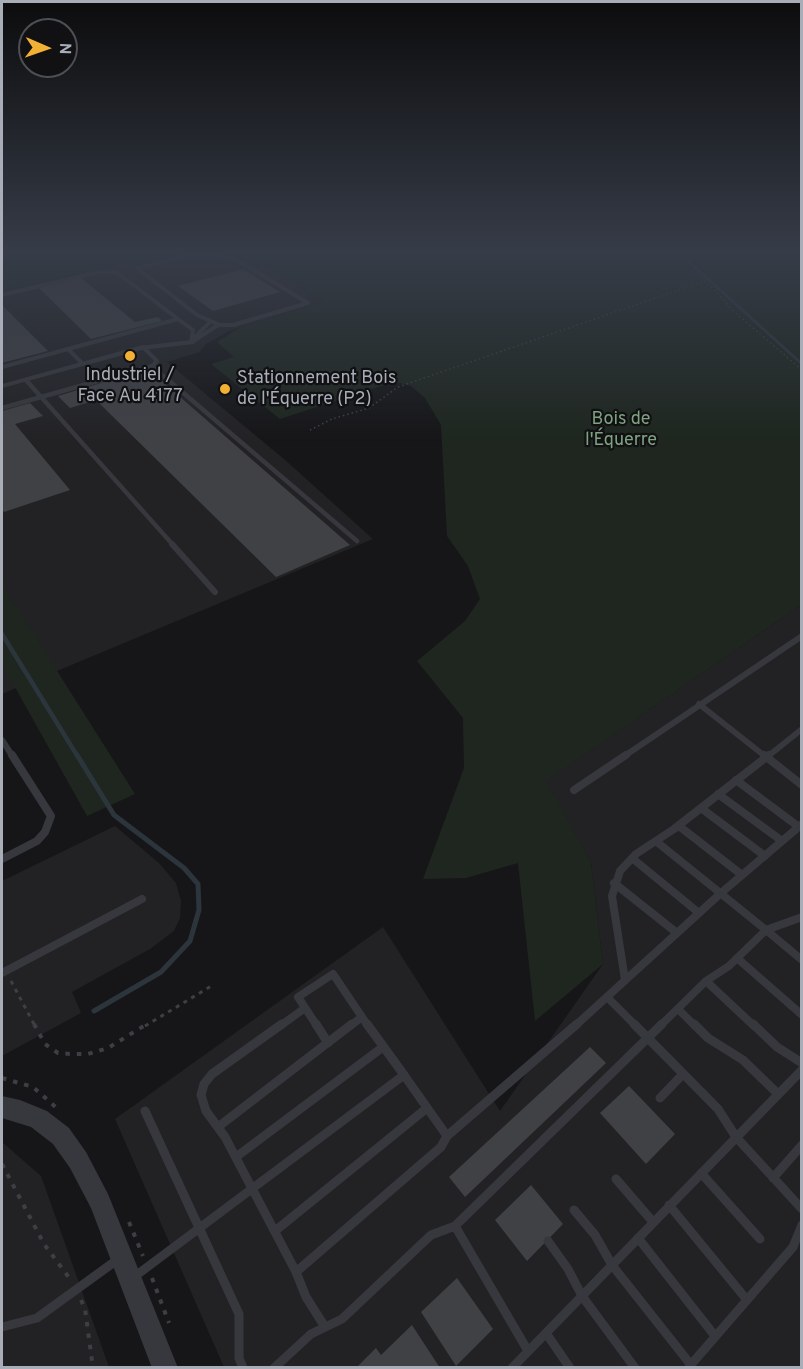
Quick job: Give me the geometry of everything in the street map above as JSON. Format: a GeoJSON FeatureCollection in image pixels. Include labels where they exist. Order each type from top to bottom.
{"type":"FeatureCollection","features":[{"type":"Feature","properties":{"kind":"street"},"geometry":{"type":"LineString","coordinates":[[2,387],[143,347],[191,342]]}},
{"type":"Feature","properties":{"kind":"street"},"geometry":{"type":"LineString","coordinates":[[7,1108],[39,1119],[54,1130],[68,1145],[93,1186],[165,1368]]}},
{"type":"Feature","properties":{"kind":"lane"},"geometry":{"type":"LineString","coordinates":[[173,315],[194,332],[191,342]]}},
{"type":"Feature","properties":{"kind":"lane"},"geometry":{"type":"LineString","coordinates":[[199,315],[218,325],[233,325],[267,315]]}},
{"type":"Feature","properties":{"kind":"lane"},"geometry":{"type":"LineString","coordinates":[[2,366],[178,319]]}},
{"type":"Feature","properties":{"kind":"lane"},"geometry":{"type":"LineString","coordinates":[[191,342],[211,321]]}},
{"type":"Feature","properties":{"kind":"lane"},"geometry":{"type":"LineString","coordinates":[[191,342],[218,325]]}},
{"type":"Feature","properties":{"kind":"lane"},"geometry":{"type":"LineString","coordinates":[[2,408],[152,366],[157,361],[143,347]]}},
{"type":"Feature","properties":{"kind":"lane"},"geometry":{"type":"LineString","coordinates":[[68,349],[83,364]]}},
{"type":"Feature","properties":{"kind":"lane"},"geometry":{"type":"LineString","coordinates":[[152,366],[357,541]]}},
{"type":"Feature","properties":{"kind":"lane"},"geometry":{"type":"LineString","coordinates":[[26,380],[215,592]]}},
{"type":"Feature","properties":{"kind":"lane"},"geometry":{"type":"LineString","coordinates":[[574,790],[801,636]]}},
{"type":"Feature","properties":{"kind":"lane"},"geometry":{"type":"LineString","coordinates":[[699,704],[768,755],[801,785]]}},
{"type":"Feature","properties":{"kind":"lane"},"geometry":{"type":"LineString","coordinates":[[625,981],[612,896],[614,883],[620,871],[632,858],[679,826],[801,729]]}},
{"type":"Feature","properties":{"kind":"lane"},"geometry":{"type":"LineString","coordinates":[[2,740],[51,816],[45,832],[37,841],[2,859]]}},
{"type":"Feature","properties":{"kind":"lane"},"geometry":{"type":"LineString","coordinates":[[296,1272],[441,1147],[447,1136],[800,826],[736,780]]}},
{"type":"Feature","properties":{"kind":"lane"},"geometry":{"type":"LineString","coordinates":[[718,794],[782,841]]}},
{"type":"Feature","properties":{"kind":"lane"},"geometry":{"type":"LineString","coordinates":[[701,808],[765,856]]}},
{"type":"Feature","properties":{"kind":"lane"},"geometry":{"type":"LineString","coordinates":[[679,826],[742,875]]}},
{"type":"Feature","properties":{"kind":"lane"},"geometry":{"type":"LineString","coordinates":[[657,842],[801,960]]}},
{"type":"Feature","properties":{"kind":"lane"},"geometry":{"type":"LineString","coordinates":[[632,858],[699,913]]}},
{"type":"Feature","properties":{"kind":"lane"},"geometry":{"type":"LineString","coordinates":[[614,883],[677,933]]}},
{"type":"Feature","properties":{"kind":"lane"},"geometry":{"type":"LineString","coordinates":[[3,972],[142,899]]}},
{"type":"Feature","properties":{"kind":"lane"},"geometry":{"type":"LineString","coordinates":[[274,1368],[311,1334],[342,1319],[431,1235],[455,1226],[706,981],[737,958],[766,930],[801,916]]}},
{"type":"Feature","properties":{"kind":"lane"},"geometry":{"type":"LineString","coordinates":[[737,958],[801,1015]]}},
{"type":"Feature","properties":{"kind":"lane"},"geometry":{"type":"LineString","coordinates":[[328,1043],[298,997],[333,974],[447,1136]]}},
{"type":"Feature","properties":{"kind":"lane"},"geometry":{"type":"LineString","coordinates":[[706,981],[777,1047],[801,1063]]}},
{"type":"Feature","properties":{"kind":"lane"},"geometry":{"type":"LineString","coordinates":[[607,997],[718,1109],[736,1137],[801,1209]]}},
{"type":"Feature","properties":{"kind":"lane"},"geometry":{"type":"LineString","coordinates":[[305,1008],[223,1065],[204,1084],[202,1102],[254,1189],[296,1272],[306,1297],[325,1327]]}},
{"type":"Feature","properties":{"kind":"lane"},"geometry":{"type":"LineString","coordinates":[[678,1009],[708,1038],[743,1060],[778,1094]]}},
{"type":"Feature","properties":{"kind":"lane"},"geometry":{"type":"LineString","coordinates":[[218,1127],[362,1017]]}},
{"type":"Feature","properties":{"kind":"lane"},"geometry":{"type":"LineString","coordinates":[[236,1157],[383,1047]]}},
{"type":"Feature","properties":{"kind":"lane"},"geometry":{"type":"LineString","coordinates":[[512,1368],[801,1070]]}},
{"type":"Feature","properties":{"kind":"lane"},"geometry":{"type":"LineString","coordinates":[[660,1098],[683,1074]]}},
{"type":"Feature","properties":{"kind":"lane"},"geometry":{"type":"LineString","coordinates":[[131,1279],[404,1076]]}},
{"type":"Feature","properties":{"kind":"lane"},"geometry":{"type":"LineString","coordinates":[[275,1232],[427,1108]]}},
{"type":"Feature","properties":{"kind":"lane"},"geometry":{"type":"LineString","coordinates":[[145,1111],[239,1314],[238,1358],[243,1368]]}},
{"type":"Feature","properties":{"kind":"lane"},"geometry":{"type":"LineString","coordinates":[[773,1178],[801,1145]]}},
{"type":"Feature","properties":{"kind":"lane"},"geometry":{"type":"LineString","coordinates":[[701,1173],[760,1239]]}},
{"type":"Feature","properties":{"kind":"lane"},"geometry":{"type":"LineString","coordinates":[[616,1179],[653,1222]]}},
{"type":"Feature","properties":{"kind":"lane"},"geometry":{"type":"LineString","coordinates":[[669,1205],[747,1300]]}},
{"type":"Feature","properties":{"kind":"lane"},"geometry":{"type":"LineString","coordinates":[[574,1210],[595,1235],[612,1265],[689,1366],[793,1247],[801,1225]]}},
{"type":"Feature","properties":{"kind":"lane"},"geometry":{"type":"LineString","coordinates":[[455,1226],[528,1352]]}},
{"type":"Feature","properties":{"kind":"lane"},"geometry":{"type":"LineString","coordinates":[[638,1238],[716,1336]]}},
{"type":"Feature","properties":{"kind":"lane"},"geometry":{"type":"LineString","coordinates":[[548,1241],[568,1269],[582,1296],[634,1368]]}},
{"type":"Feature","properties":{"kind":"lane"},"geometry":{"type":"LineString","coordinates":[[2,1327],[37,1318],[122,1256]]}},
{"type":"Feature","properties":{"kind":"lane"},"geometry":{"type":"LineString","coordinates":[[546,1333],[570,1368]]}},
{"type":"Feature","properties":{"kind":"path"},"geometry":{"type":"LineString","coordinates":[[310,430],[332,419],[369,408],[398,387],[607,315]]}},
{"type":"Feature","properties":{"kind":"path"},"geometry":{"type":"LineString","coordinates":[[738,315],[801,370]]}},
{"type":"Feature","properties":{"kind":"path"},"geometry":{"type":"LineString","coordinates":[[3,972],[45,1044],[58,1053],[71,1054],[108,1048],[213,985]]}},
{"type":"Feature","properties":{"kind":"path"},"geometry":{"type":"LineString","coordinates":[[2,1078],[22,1082],[39,1092]]}},
{"type":"Feature","properties":{"kind":"path"},"geometry":{"type":"LineString","coordinates":[[2,1164],[44,1244],[67,1271]]}},
{"type":"Feature","properties":{"kind":"path"},"geometry":{"type":"LineString","coordinates":[[85,1309],[93,1368]]}},
{"type":"Feature","properties":{"kind":"shaded area"},"geometry":{"type":"Polygon","coordinates":[[[2,315],[281,315],[231,330],[206,344],[200,352],[167,362],[284,459],[373,539],[2,694],[2,315]]]}},
{"type":"Feature","properties":{"kind":"shaded area"},"geometry":{"type":"Polygon","coordinates":[[[801,605],[801,1367],[224,1367],[115,1119],[383,927],[500,1111],[603,964],[591,862],[545,781],[801,605]]]}},
{"type":"Feature","properties":{"kind":"shaded area"},"geometry":{"type":"Polygon","coordinates":[[[115,826],[159,863],[176,883],[181,901],[180,918],[174,931],[150,949],[72,992],[81,1013],[2,1056],[2,881],[115,826]]]}},
{"type":"Feature","properties":{"kind":"shaded area"},"geometry":{"type":"Polygon","coordinates":[[[2,1142],[41,1176],[109,1367],[2,1367],[2,1142]]]}},
{"type":"Feature","properties":{"kind":"green space","name":"Bois de l'Équerre"},"geometry":{"type":"Polygon","coordinates":[[[281,315],[801,315],[801,605],[546,781],[591,862],[603,964],[535,1021],[518,863],[466,878],[423,879],[464,768],[463,718],[417,661],[465,621],[480,599],[468,566],[447,536],[441,425],[425,398],[411,386],[400,383],[384,385],[280,419],[211,364],[234,357],[217,342],[241,327],[281,315]]]}},
{"type":"Feature","properties":{"kind":"green space"},"geometry":{"type":"Polygon","coordinates":[[[2,584],[135,794],[87,816],[2,664],[2,584]]]}},
{"type":"Feature","properties":{"kind":"building"},"geometry":{"type":"Polygon","coordinates":[[[2,315],[12,315],[48,351],[2,363],[2,315]]]}},
{"type":"Feature","properties":{"kind":"building"},"geometry":{"type":"Polygon","coordinates":[[[66,315],[126,315],[135,322],[158,317],[162,321],[91,339],[66,315]]]}},
{"type":"Feature","properties":{"kind":"building"},"geometry":{"type":"Polygon","coordinates":[[[148,369],[350,545],[276,577],[96,400],[70,408],[58,396],[148,369]]]}},
{"type":"Feature","properties":{"kind":"building"},"geometry":{"type":"Polygon","coordinates":[[[30,403],[43,416],[15,424],[70,490],[4,512],[2,509],[2,411],[30,403]]]}},
{"type":"Feature","properties":{"kind":"building"},"geometry":{"type":"Polygon","coordinates":[[[590,1047],[606,1063],[465,1197],[449,1177],[590,1047]]]}},
{"type":"Feature","properties":{"kind":"building"},"geometry":{"type":"Polygon","coordinates":[[[629,1086],[675,1134],[646,1164],[600,1113],[629,1086]]]}},
{"type":"Feature","properties":{"kind":"building"},"geometry":{"type":"Polygon","coordinates":[[[531,1185],[563,1224],[527,1261],[495,1220],[531,1185]]]}},
{"type":"Feature","properties":{"kind":"building"},"geometry":{"type":"Polygon","coordinates":[[[457,1278],[493,1329],[456,1366],[421,1312],[457,1278]]]}},
{"type":"Feature","properties":{"kind":"building"},"geometry":{"type":"Polygon","coordinates":[[[412,1325],[440,1368],[356,1368],[376,1348],[381,1355],[412,1325]]]}},
{"type":"Feature","properties":{"kind":"waterway"},"geometry":{"type":"LineString","coordinates":[[748,315],[802,364]]}},
{"type":"Feature","properties":{"kind":"waterway"},"geometry":{"type":"LineString","coordinates":[[2,634],[78,757]]}},
{"type":"Feature","properties":{"kind":"waterway"},"geometry":{"type":"LineString","coordinates":[[77,755],[114,815],[184,868],[198,884],[199,910],[190,941],[161,972],[94,1011]]}},
{"type":"Feature","properties":{"kind":"place","name":"Industriel / Face Au 4177"},"geometry":{"type":"Point","coordinates":[130,356]}},
{"type":"Feature","properties":{"kind":"place","name":"Stationnement Bois de l'Équerre (P2)"},"geometry":{"type":"Point","coordinates":[225,389]}}]}
